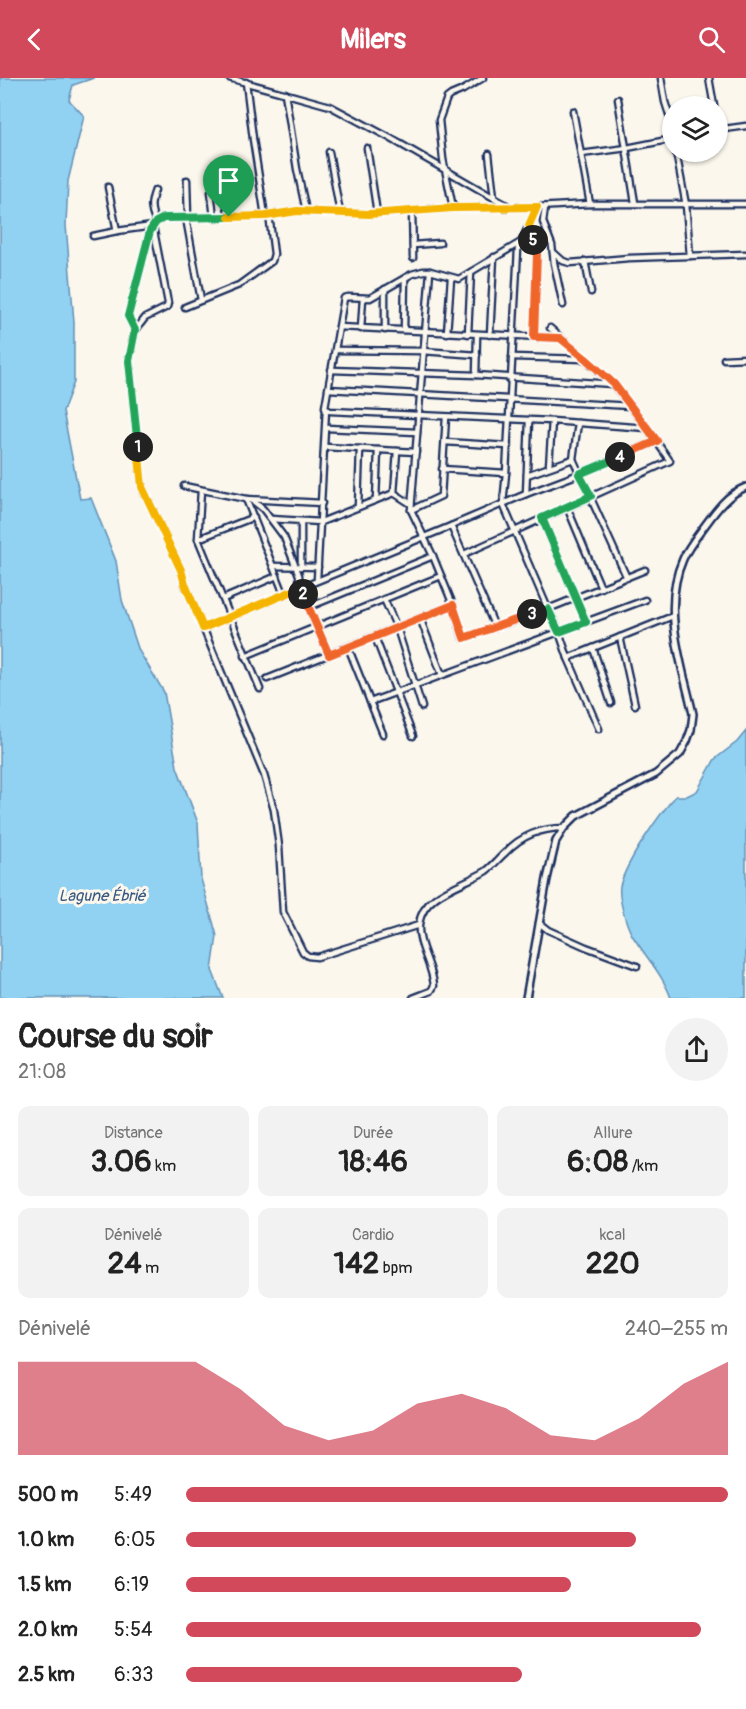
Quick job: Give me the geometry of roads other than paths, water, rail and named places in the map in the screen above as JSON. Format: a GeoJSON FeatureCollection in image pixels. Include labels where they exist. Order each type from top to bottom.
{"type":"FeatureCollection","features":[{"type":"Feature","properties":{"kind":"street"},"geometry":{"type":"LineString","coordinates":[[229,78],[330,106],[446,169],[510,207]]}},
{"type":"Feature","properties":{"kind":"street"},"geometry":{"type":"LineString","coordinates":[[453,208],[443,159],[439,120],[447,98],[483,78]]}},
{"type":"Feature","properties":{"kind":"street"},"geometry":{"type":"LineString","coordinates":[[661,78],[664,96]]}},
{"type":"Feature","properties":{"kind":"street"},"geometry":{"type":"LineString","coordinates":[[709,78],[712,96]]}},
{"type":"Feature","properties":{"kind":"street"},"geometry":{"type":"LineString","coordinates":[[185,307],[239,285],[272,261],[273,254],[253,139],[246,82]]}},
{"type":"Feature","properties":{"kind":"street"},"geometry":{"type":"LineString","coordinates":[[285,93],[306,211]]}},
{"type":"Feature","properties":{"kind":"street"},"geometry":{"type":"LineString","coordinates":[[618,99],[635,203]]}},
{"type":"Feature","properties":{"kind":"street"},"geometry":{"type":"LineString","coordinates":[[573,111],[590,204]]}},
{"type":"Feature","properties":{"kind":"street"},"geometry":{"type":"LineString","coordinates":[[728,128],[746,126]]}},
{"type":"Feature","properties":{"kind":"street"},"geometry":{"type":"LineString","coordinates":[[581,154],[662,141]]}},
{"type":"Feature","properties":{"kind":"street"},"geometry":{"type":"LineString","coordinates":[[367,148],[377,213]]}},
{"type":"Feature","properties":{"kind":"street"},"geometry":{"type":"LineString","coordinates":[[329,152],[340,213]]}},
{"type":"Feature","properties":{"kind":"street"},"geometry":{"type":"LineString","coordinates":[[489,154],[494,197]]}},
{"type":"Feature","properties":{"kind":"street"},"geometry":{"type":"LineString","coordinates":[[678,162],[686,205],[690,256]]}},
{"type":"Feature","properties":{"kind":"street"},"geometry":{"type":"LineString","coordinates":[[220,169],[229,217]]}},
{"type":"Feature","properties":{"kind":"street"},"geometry":{"type":"LineString","coordinates":[[187,180],[187,218],[201,300]]}},
{"type":"Feature","properties":{"kind":"street"},"geometry":{"type":"LineString","coordinates":[[108,187],[117,231]]}},
{"type":"Feature","properties":{"kind":"street"},"geometry":{"type":"LineString","coordinates":[[155,190],[151,210],[168,303],[167,307],[145,318],[135,330],[129,361],[142,487],[181,570],[264,775],[274,810],[278,837],[283,912],[303,952],[308,956],[317,957],[419,925]]}},
{"type":"Feature","properties":{"kind":"street"},"geometry":{"type":"LineString","coordinates":[[211,192],[214,217]]}},
{"type":"Feature","properties":{"kind":"street"},"geometry":{"type":"LineString","coordinates":[[93,236],[154,224],[164,218],[267,215],[297,211],[377,213],[590,204],[746,204]]}},
{"type":"Feature","properties":{"kind":"street"},"geometry":{"type":"LineString","coordinates":[[537,207],[518,249],[508,446],[502,504],[599,729]]}},
{"type":"Feature","properties":{"kind":"street"},"geometry":{"type":"LineString","coordinates":[[545,207],[543,222],[552,245],[563,305]]}},
{"type":"Feature","properties":{"kind":"street"},"geometry":{"type":"LineString","coordinates":[[412,211],[413,258]]}},
{"type":"Feature","properties":{"kind":"street"},"geometry":{"type":"LineString","coordinates":[[135,330],[128,316],[150,231],[154,224]]}},
{"type":"Feature","properties":{"kind":"street"},"geometry":{"type":"LineString","coordinates":[[529,225],[537,253],[534,337]]}},
{"type":"Feature","properties":{"kind":"street"},"geometry":{"type":"LineString","coordinates":[[317,580],[327,410],[325,406],[344,298],[370,298],[405,278],[423,271],[459,279],[521,242]]}},
{"type":"Feature","properties":{"kind":"street"},"geometry":{"type":"LineString","coordinates":[[413,245],[440,243]]}},
{"type":"Feature","properties":{"kind":"street"},"geometry":{"type":"LineString","coordinates":[[553,252],[563,261],[570,263],[746,254]]}},
{"type":"Feature","properties":{"kind":"street"},"geometry":{"type":"LineString","coordinates":[[490,335],[494,257]]}},
{"type":"Feature","properties":{"kind":"street"},"geometry":{"type":"LineString","coordinates":[[585,261],[591,292]]}},
{"type":"Feature","properties":{"kind":"street"},"geometry":{"type":"LineString","coordinates":[[411,507],[430,271]]}},
{"type":"Feature","properties":{"kind":"street"},"geometry":{"type":"LineString","coordinates":[[468,334],[471,272]]}},
{"type":"Feature","properties":{"kind":"street"},"geometry":{"type":"LineString","coordinates":[[404,330],[405,278]]}},
{"type":"Feature","properties":{"kind":"street"},"geometry":{"type":"LineString","coordinates":[[447,333],[451,278]]}},
{"type":"Feature","properties":{"kind":"street"},"geometry":{"type":"LineString","coordinates":[[385,289],[385,330]]}},
{"type":"Feature","properties":{"kind":"street"},"geometry":{"type":"LineString","coordinates":[[361,329],[363,298]]}},
{"type":"Feature","properties":{"kind":"street"},"geometry":{"type":"LineString","coordinates":[[339,327],[560,338]]}},
{"type":"Feature","properties":{"kind":"street"},"geometry":{"type":"LineString","coordinates":[[464,554],[670,461],[614,384],[550,328]]}},
{"type":"Feature","properties":{"kind":"street"},"geometry":{"type":"LineString","coordinates":[[476,375],[477,335]]}},
{"type":"Feature","properties":{"kind":"street"},"geometry":{"type":"LineString","coordinates":[[336,350],[423,351],[477,355]]}},
{"type":"Feature","properties":{"kind":"street"},"geometry":{"type":"LineString","coordinates":[[512,357],[586,359]]}},
{"type":"Feature","properties":{"kind":"street"},"geometry":{"type":"LineString","coordinates":[[724,359],[746,357]]}},
{"type":"Feature","properties":{"kind":"street"},"geometry":{"type":"LineString","coordinates":[[331,369],[422,372],[614,384]]}},
{"type":"Feature","properties":{"kind":"street"},"geometry":{"type":"LineString","coordinates":[[328,389],[631,406]]}},
{"type":"Feature","properties":{"kind":"street"},"geometry":{"type":"LineString","coordinates":[[327,410],[647,428]]}},
{"type":"Feature","properties":{"kind":"street"},"geometry":{"type":"LineString","coordinates":[[411,507],[441,496],[446,417]]}},
{"type":"Feature","properties":{"kind":"street"},"geometry":{"type":"LineString","coordinates":[[526,494],[529,420]]}},
{"type":"Feature","properties":{"kind":"street"},"geometry":{"type":"LineString","coordinates":[[549,466],[552,421]]}},
{"type":"Feature","properties":{"kind":"street"},"geometry":{"type":"LineString","coordinates":[[578,423],[573,459],[627,578]]}},
{"type":"Feature","properties":{"kind":"street"},"geometry":{"type":"LineString","coordinates":[[326,428],[417,432]]}},
{"type":"Feature","properties":{"kind":"street"},"geometry":{"type":"LineString","coordinates":[[203,628],[657,441]]}},
{"type":"Feature","properties":{"kind":"street"},"geometry":{"type":"LineString","coordinates":[[445,442],[508,446]]}},
{"type":"Feature","properties":{"kind":"street"},"geometry":{"type":"LineString","coordinates":[[325,447],[416,452]]}},
{"type":"Feature","properties":{"kind":"street"},"geometry":{"type":"LineString","coordinates":[[358,507],[360,449]]}},
{"type":"Feature","properties":{"kind":"street"},"geometry":{"type":"LineString","coordinates":[[376,500],[378,450]]}},
{"type":"Feature","properties":{"kind":"street"},"geometry":{"type":"LineString","coordinates":[[394,493],[397,451]]}},
{"type":"Feature","properties":{"kind":"street"},"geometry":{"type":"LineString","coordinates":[[527,475],[573,459]]}},
{"type":"Feature","properties":{"kind":"street"},"geometry":{"type":"LineString","coordinates":[[442,469],[506,473]]}},
{"type":"Feature","properties":{"kind":"street"},"geometry":{"type":"LineString","coordinates":[[184,486],[247,499],[322,503]]}},
{"type":"Feature","properties":{"kind":"street"},"geometry":{"type":"LineString","coordinates":[[526,998],[552,852],[564,828],[576,816],[589,808],[656,774],[680,754],[687,741],[693,714],[673,616],[673,593],[683,558],[693,541],[722,503],[736,491],[746,487]]}},
{"type":"Feature","properties":{"kind":"street"},"geometry":{"type":"LineString","coordinates":[[201,490],[198,539],[260,689]]}},
{"type":"Feature","properties":{"kind":"street"},"geometry":{"type":"LineString","coordinates":[[271,519],[321,522],[394,493]]}},
{"type":"Feature","properties":{"kind":"street"},"geometry":{"type":"LineString","coordinates":[[394,493],[411,507],[453,605],[464,638],[548,609],[645,570]]}},
{"type":"Feature","properties":{"kind":"street"},"geometry":{"type":"LineString","coordinates":[[247,499],[285,594]]}},
{"type":"Feature","properties":{"kind":"street"},"geometry":{"type":"LineString","coordinates":[[247,499],[258,504],[271,519],[284,537],[298,567]]}},
{"type":"Feature","properties":{"kind":"street"},"geometry":{"type":"LineString","coordinates":[[567,507],[601,588]]}},
{"type":"Feature","properties":{"kind":"street"},"geometry":{"type":"LineString","coordinates":[[198,539],[254,517]]}},
{"type":"Feature","properties":{"kind":"street"},"geometry":{"type":"LineString","coordinates":[[542,518],[586,622]]}},
{"type":"Feature","properties":{"kind":"street"},"geometry":{"type":"LineString","coordinates":[[301,521],[298,567],[300,588],[329,655]]}},
{"type":"Feature","properties":{"kind":"street"},"geometry":{"type":"LineString","coordinates":[[451,526],[495,627]]}},
{"type":"Feature","properties":{"kind":"street"},"geometry":{"type":"LineString","coordinates":[[309,607],[433,556]]}},
{"type":"Feature","properties":{"kind":"street"},"geometry":{"type":"LineString","coordinates":[[273,566],[318,567]]}},
{"type":"Feature","properties":{"kind":"street"},"geometry":{"type":"LineString","coordinates":[[223,599],[277,576]]}},
{"type":"Feature","properties":{"kind":"street"},"geometry":{"type":"LineString","coordinates":[[246,656],[441,576]]}},
{"type":"Feature","properties":{"kind":"street"},"geometry":{"type":"LineString","coordinates":[[384,599],[397,628],[422,706]]}},
{"type":"Feature","properties":{"kind":"street"},"geometry":{"type":"LineString","coordinates":[[370,702],[645,600]]}},
{"type":"Feature","properties":{"kind":"street"},"geometry":{"type":"LineString","coordinates":[[267,679],[453,605]]}},
{"type":"Feature","properties":{"kind":"street"},"geometry":{"type":"LineString","coordinates":[[568,658],[673,616]]}},
{"type":"Feature","properties":{"kind":"street"},"geometry":{"type":"LineString","coordinates":[[420,618],[442,675]]}},
{"type":"Feature","properties":{"kind":"street"},"geometry":{"type":"LineString","coordinates":[[375,637],[413,736]]}},
{"type":"Feature","properties":{"kind":"street"},"geometry":{"type":"LineString","coordinates":[[620,637],[635,705]]}},
{"type":"Feature","properties":{"kind":"street"},"geometry":{"type":"LineString","coordinates":[[348,647],[383,734]]}},
{"type":"Feature","properties":{"kind":"street"},"geometry":{"type":"LineString","coordinates":[[593,648],[611,703]]}},
{"type":"Feature","properties":{"kind":"street"},"geometry":{"type":"LineString","coordinates":[[413,998],[431,991],[434,983],[419,925],[432,901],[486,871],[513,845],[543,829],[564,828]]}},
{"type":"Feature","properties":{"kind":"street"},"geometry":{"type":"LineString","coordinates":[[539,923],[548,930],[586,947],[637,966]]}},
{"type":"Feature","properties":{"kind":"water","name":"Lagune Ébrié"},"geometry":{"type":"Polygon","coordinates":[[[0,78],[94,78],[73,85],[69,100],[84,116],[68,181],[66,225],[74,322],[74,382],[63,411],[80,499],[91,498],[116,561],[122,600],[139,651],[164,692],[177,767],[198,823],[201,879],[217,936],[212,970],[223,998],[0,998],[0,78]]]}},
{"type":"Feature","properties":{"kind":"water"},"geometry":{"type":"Polygon","coordinates":[[[746,731],[746,998],[671,998],[659,973],[630,930],[621,904],[620,886],[636,852],[669,804],[676,796],[687,796],[697,791],[715,759],[737,742],[746,731]]]}}]}
